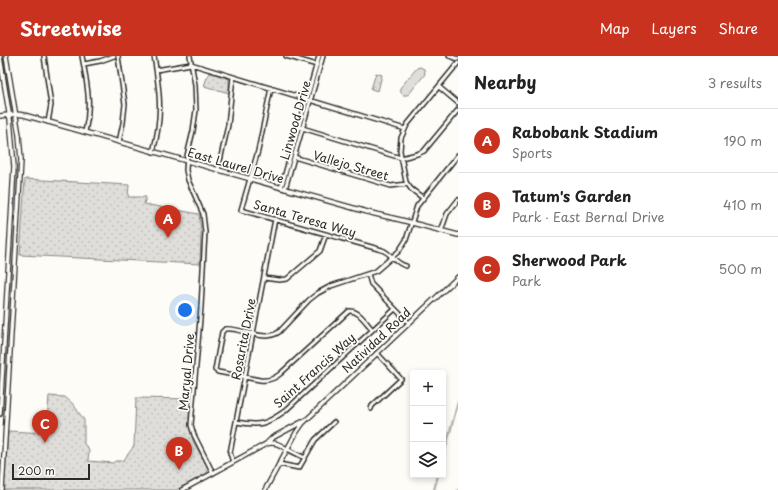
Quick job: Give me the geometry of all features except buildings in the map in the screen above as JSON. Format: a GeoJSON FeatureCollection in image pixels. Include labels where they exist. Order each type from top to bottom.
{"type":"FeatureCollection","features":[{"type":"Feature","properties":{"kind":"main road"},"geometry":{"type":"LineString","coordinates":[[2,490],[20,173],[20,150],[16,114],[7,58]]}},
{"type":"Feature","properties":{"kind":"main road"},"geometry":{"type":"LineString","coordinates":[[0,60],[9,114],[13,146],[14,172],[0,414]]}},
{"type":"Feature","properties":{"kind":"main road","name":"East Laurel Drive"},"geometry":{"type":"LineString","coordinates":[[0,116],[16,114],[48,122],[377,215],[412,222],[458,235]]}},
{"type":"Feature","properties":{"kind":"main road","name":"Natividad Road"},"geometry":{"type":"LineString","coordinates":[[308,418],[408,322],[458,277]]}},
{"type":"Feature","properties":{"kind":"main road"},"geometry":{"type":"LineString","coordinates":[[266,444],[268,441],[308,418]]}},
{"type":"Feature","properties":{"kind":"main road"},"geometry":{"type":"LineString","coordinates":[[265,490],[299,428],[308,418]]}},
{"type":"Feature","properties":{"kind":"main road"},"geometry":{"type":"LineString","coordinates":[[182,490],[266,444],[273,442],[287,449]]}},
{"type":"Feature","properties":{"kind":"street"},"geometry":{"type":"LineString","coordinates":[[44,56],[51,105],[48,122]]}},
{"type":"Feature","properties":{"kind":"street"},"geometry":{"type":"LineString","coordinates":[[82,56],[89,108],[85,132]]}},
{"type":"Feature","properties":{"kind":"street"},"geometry":{"type":"LineString","coordinates":[[84,64],[100,61],[114,56]]}},
{"type":"Feature","properties":{"kind":"street"},"geometry":{"type":"LineString","coordinates":[[118,56],[125,107],[119,142]]}},
{"type":"Feature","properties":{"kind":"street"},"geometry":{"type":"LineString","coordinates":[[153,152],[159,127],[160,113],[160,96],[154,56]]}},
{"type":"Feature","properties":{"kind":"street","name":"Maryal Drive"},"geometry":{"type":"LineString","coordinates":[[190,56],[195,96],[195,115],[193,136],[186,170],[188,180],[202,211],[205,226],[201,307],[191,426],[213,473]]}},
{"type":"Feature","properties":{"kind":"street"},"geometry":{"type":"LineString","coordinates":[[286,56],[318,65]]}},
{"type":"Feature","properties":{"kind":"street","name":"Linwood Drive"},"geometry":{"type":"LineString","coordinates":[[318,56],[318,65]]}},
{"type":"Feature","properties":{"kind":"street","name":"Linwood Drive"},"geometry":{"type":"LineString","coordinates":[[283,188],[318,65],[323,56]]}},
{"type":"Feature","properties":{"kind":"street"},"geometry":{"type":"LineString","coordinates":[[449,56],[458,59]]}},
{"type":"Feature","properties":{"kind":"street"},"geometry":{"type":"LineString","coordinates":[[0,60],[7,58]]}},
{"type":"Feature","properties":{"kind":"street"},"geometry":{"type":"LineString","coordinates":[[423,198],[407,184],[401,158],[400,141],[405,129],[458,63]]}},
{"type":"Feature","properties":{"kind":"street"},"geometry":{"type":"LineString","coordinates":[[156,70],[191,64],[405,129]]}},
{"type":"Feature","properties":{"kind":"street"},"geometry":{"type":"LineString","coordinates":[[218,170],[228,125],[233,77]]}},
{"type":"Feature","properties":{"kind":"street"},"geometry":{"type":"LineString","coordinates":[[439,87],[458,103]]}},
{"type":"Feature","properties":{"kind":"street"},"geometry":{"type":"LineString","coordinates":[[250,179],[271,88]]}},
{"type":"Feature","properties":{"kind":"street"},"geometry":{"type":"LineString","coordinates":[[300,128],[401,158],[424,151],[458,110]]}},
{"type":"Feature","properties":{"kind":"street"},"geometry":{"type":"LineString","coordinates":[[372,330],[356,313],[349,311],[277,376],[264,381],[216,371],[215,369],[222,332],[226,328],[267,336],[275,334],[318,293],[331,286],[380,269],[405,243],[416,208],[458,155]]}},
{"type":"Feature","properties":{"kind":"street","name":"Vallejo Street"},"geometry":{"type":"LineString","coordinates":[[292,157],[391,186],[407,184]]}},
{"type":"Feature","properties":{"kind":"street","name":"Santa Teresa Way"},"geometry":{"type":"LineString","coordinates":[[250,179],[241,210],[384,250],[401,265],[406,266]]}},
{"type":"Feature","properties":{"kind":"street"},"geometry":{"type":"LineString","coordinates":[[441,231],[447,214],[458,200]]}},
{"type":"Feature","properties":{"kind":"street","name":"Rosarita Drive"},"geometry":{"type":"LineString","coordinates":[[233,462],[230,454],[275,219]]}},
{"type":"Feature","properties":{"kind":"street"},"geometry":{"type":"LineString","coordinates":[[264,278],[279,280],[288,278],[320,251],[326,234]]}},
{"type":"Feature","properties":{"kind":"street"},"geometry":{"type":"LineString","coordinates":[[368,274],[370,282],[408,322]]}},
{"type":"Feature","properties":{"kind":"street","name":"Saint Francis Way"},"geometry":{"type":"LineString","coordinates":[[236,422],[260,425],[282,413],[395,309]]}},
{"type":"Feature","properties":{"kind":"street"},"geometry":{"type":"LineString","coordinates":[[372,409],[372,406],[401,379],[377,353]]}},
{"type":"Feature","properties":{"kind":"street"},"geometry":{"type":"LineString","coordinates":[[279,464],[300,468],[315,440],[334,422]]}},
{"type":"Feature","properties":{"kind":"street"},"geometry":{"type":"LineString","coordinates":[[287,449],[305,458]]}},
{"type":"Feature","properties":{"kind":"shaded area"},"geometry":{"type":"Polygon","coordinates":[[[420,67],[424,69],[425,74],[409,94],[403,95],[400,88],[417,68],[420,67]]]}},
{"type":"Feature","properties":{"kind":"shaded area"},"geometry":{"type":"Polygon","coordinates":[[[209,72],[229,79],[229,93],[204,86],[209,72]]]}},
{"type":"Feature","properties":{"kind":"shaded area"},"geometry":{"type":"Polygon","coordinates":[[[376,73],[382,75],[378,91],[371,89],[376,73]]]}},
{"type":"Feature","properties":{"kind":"shaded area"},"geometry":{"type":"Polygon","coordinates":[[[25,179],[129,185],[128,197],[146,197],[144,204],[199,214],[201,232],[200,264],[20,255],[25,179]]]}},
{"type":"Feature","properties":{"kind":"shaded area"},"geometry":{"type":"Polygon","coordinates":[[[49,396],[65,397],[73,404],[84,420],[84,444],[89,449],[88,461],[113,463],[115,461],[123,461],[134,446],[136,398],[190,399],[189,418],[193,441],[208,468],[208,471],[206,474],[176,490],[4,490],[8,431],[46,433],[49,396]]]}},
{"type":"Feature","properties":{"kind":"waterway"},"geometry":{"type":"LineString","coordinates":[[446,447],[458,402]]}},
{"type":"Feature","properties":{"kind":"waterway"},"geometry":{"type":"LineString","coordinates":[[434,490],[437,478]]}},
{"type":"Feature","properties":{"kind":"place","name":"Rabobank Stadium"},"geometry":{"type":"Point","coordinates":[168,238]}},
{"type":"Feature","properties":{"kind":"place","name":"Sherwood Park"},"geometry":{"type":"Point","coordinates":[45,443]}},
{"type":"Feature","properties":{"kind":"place","name":"Tatum's Garden"},"geometry":{"type":"Point","coordinates":[179,470]}}]}
